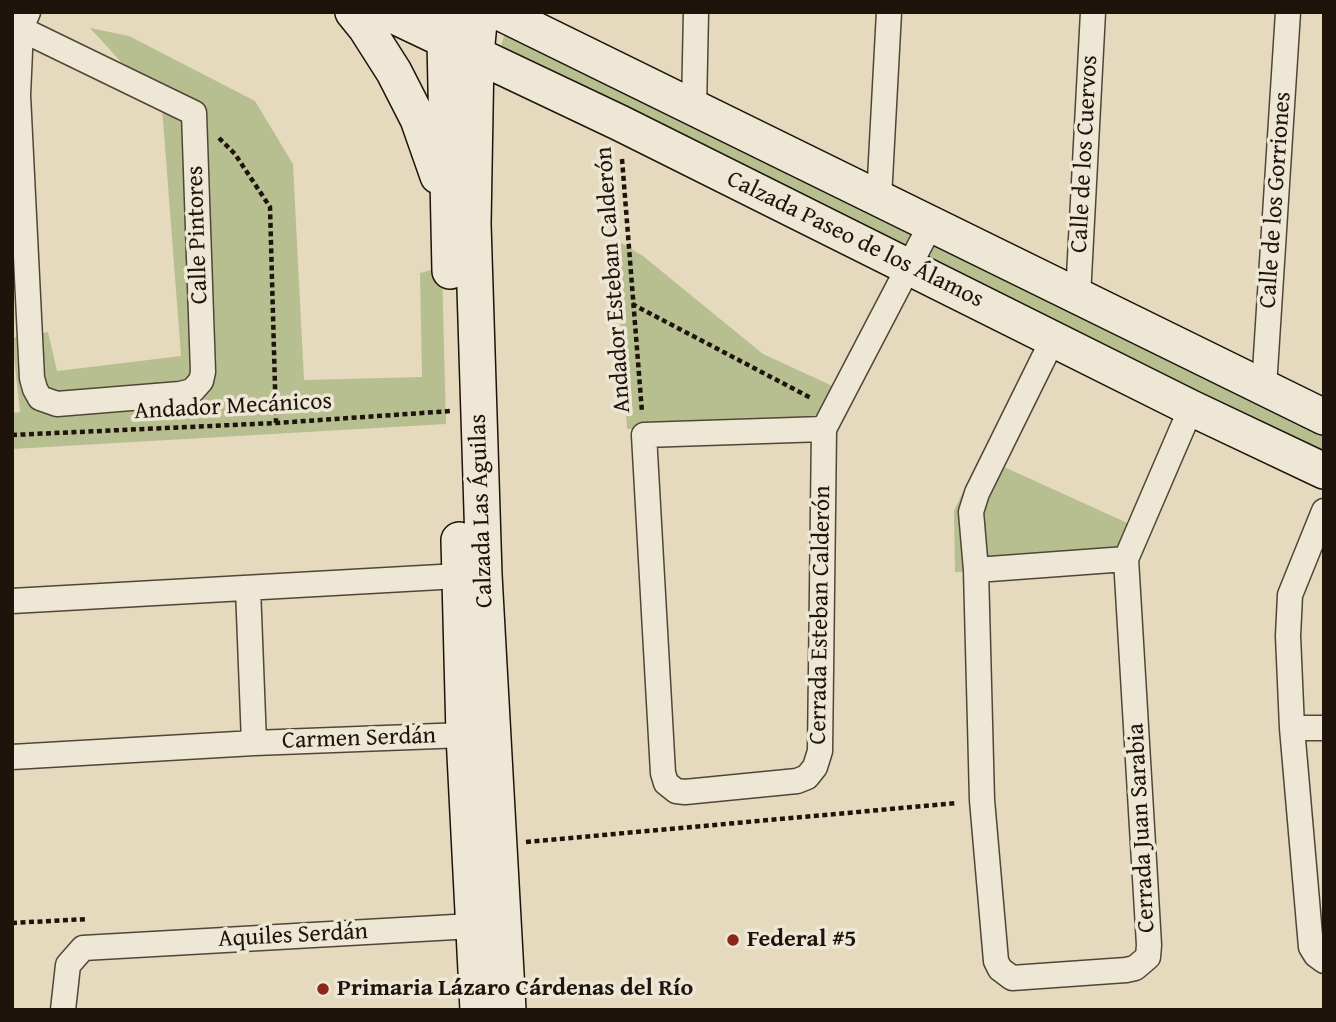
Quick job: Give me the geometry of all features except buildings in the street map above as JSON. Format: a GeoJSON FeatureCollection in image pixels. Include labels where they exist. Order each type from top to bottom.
{"type":"FeatureCollection","features":[{"type":"Feature","properties":{"kind":"main road"},"geometry":{"type":"LineString","coordinates":[[353,12],[394,72],[418,119],[436,169],[449,221]]}},
{"type":"Feature","properties":{"kind":"main road","name":"Calzada Paseo de los Álamos"},"geometry":{"type":"LineString","coordinates":[[386,12],[447,26],[476,55],[620,123],[1191,408],[1324,471]]}},
{"type":"Feature","properties":{"kind":"main road","name":"Calzada Las Águilas"},"geometry":{"type":"LineString","coordinates":[[480,12],[476,55],[473,225],[472,575],[464,735],[489,925],[508,1010]]}},
{"type":"Feature","properties":{"kind":"main road","name":"Calzada Paseo de los Álamos"},"geometry":{"type":"LineString","coordinates":[[499,12],[1324,417]]}},
{"type":"Feature","properties":{"kind":"main road","name":"Calzada Las Águilas"},"geometry":{"type":"LineString","coordinates":[[447,26],[449,221],[456,411],[499,844],[478,1010]]}},
{"type":"Feature","properties":{"kind":"street"},"geometry":{"type":"LineString","coordinates":[[694,108],[696,12]]}},
{"type":"Feature","properties":{"kind":"street"},"geometry":{"type":"LineString","coordinates":[[878,198],[889,12]]}},
{"type":"Feature","properties":{"kind":"street","name":"Calle de los Cuervos"},"geometry":{"type":"LineString","coordinates":[[1078,296],[1093,12]]}},
{"type":"Feature","properties":{"kind":"street","name":"Calle de los Gorriones"},"geometry":{"type":"LineString","coordinates":[[1264,387],[1288,12]]}},
{"type":"Feature","properties":{"kind":"street"},"geometry":{"type":"LineString","coordinates":[[24,21],[194,113]]}},
{"type":"Feature","properties":{"kind":"street","name":"Calle Pintores"},"geometry":{"type":"LineString","coordinates":[[24,21],[18,95],[32,378],[40,398],[57,404],[180,394],[192,391],[201,382],[203,372],[194,113]]}},
{"type":"Feature","properties":{"kind":"street"},"geometry":{"type":"LineString","coordinates":[[644,435],[829,420],[931,224]]}},
{"type":"Feature","properties":{"kind":"street","name":"Cerrada Juan Sarabia"},"geometry":{"type":"LineString","coordinates":[[1053,339],[977,492],[971,512],[976,570],[982,800],[996,961],[1007,976],[1028,978],[1126,970],[1142,963],[1147,957],[1149,945],[1126,559],[1191,408]]}},
{"type":"Feature","properties":{"kind":"street","name":"Cerrada Esteban Calderón"},"geometry":{"type":"LineString","coordinates":[[644,435],[663,773],[671,789],[685,792],[797,781],[807,777],[818,760],[829,420]]}},
{"type":"Feature","properties":{"kind":"street"},"geometry":{"type":"LineString","coordinates":[[1324,512],[1290,595],[1288,636],[1292,728],[1311,947],[1324,961]]}},
{"type":"Feature","properties":{"kind":"street"},"geometry":{"type":"LineString","coordinates":[[976,570],[1126,559]]}},
{"type":"Feature","properties":{"kind":"street"},"geometry":{"type":"LineString","coordinates":[[12,601],[472,575]]}},
{"type":"Feature","properties":{"kind":"street"},"geometry":{"type":"LineString","coordinates":[[248,588],[254,743]]}},
{"type":"Feature","properties":{"kind":"street"},"geometry":{"type":"LineString","coordinates":[[1292,728],[1324,728]]}},
{"type":"Feature","properties":{"kind":"street","name":"Carmen Serdán"},"geometry":{"type":"LineString","coordinates":[[12,757],[254,743],[464,735]]}},
{"type":"Feature","properties":{"kind":"street","name":"Aquiles Serdán"},"geometry":{"type":"LineString","coordinates":[[63,1010],[68,965],[83,948],[489,925]]}},
{"type":"Feature","properties":{"kind":"path"},"geometry":{"type":"LineString","coordinates":[[194,113],[235,154],[270,207],[276,423]]}},
{"type":"Feature","properties":{"kind":"path","name":"Andador Esteban Calderón"},"geometry":{"type":"LineString","coordinates":[[620,123],[644,435]]}},
{"type":"Feature","properties":{"kind":"path"},"geometry":{"type":"LineString","coordinates":[[632,304],[829,420]]}},
{"type":"Feature","properties":{"kind":"path","name":"Andador Mecánicos"},"geometry":{"type":"LineString","coordinates":[[12,435],[276,423],[456,411]]}},
{"type":"Feature","properties":{"kind":"path"},"geometry":{"type":"LineString","coordinates":[[499,844],[982,800]]}},
{"type":"Feature","properties":{"kind":"green space"},"geometry":{"type":"Polygon","coordinates":[[[507,25],[1324,426],[1324,460],[498,57],[507,25]]]}},
{"type":"Feature","properties":{"kind":"green space"},"geometry":{"type":"Polygon","coordinates":[[[90,28],[129,36],[255,101],[293,164],[304,380],[422,377],[420,273],[442,267],[446,424],[12,449],[12,413],[20,412],[12,338],[48,332],[57,371],[181,356],[162,107],[90,28]]]}},
{"type":"Feature","properties":{"kind":"green space"},"geometry":{"type":"Polygon","coordinates":[[[615,239],[643,256],[763,354],[837,388],[821,422],[627,429],[615,239]]]}},
{"type":"Feature","properties":{"kind":"green space"},"geometry":{"type":"Polygon","coordinates":[[[980,456],[1134,526],[1120,564],[955,572],[954,511],[980,456]]]}},
{"type":"Feature","properties":{"kind":"place","name":"Federal #5"},"geometry":{"type":"Point","coordinates":[733,940]}},
{"type":"Feature","properties":{"kind":"place","name":"Primaria Lázaro Cárdenas del Río"},"geometry":{"type":"Point","coordinates":[323,989]}}]}
